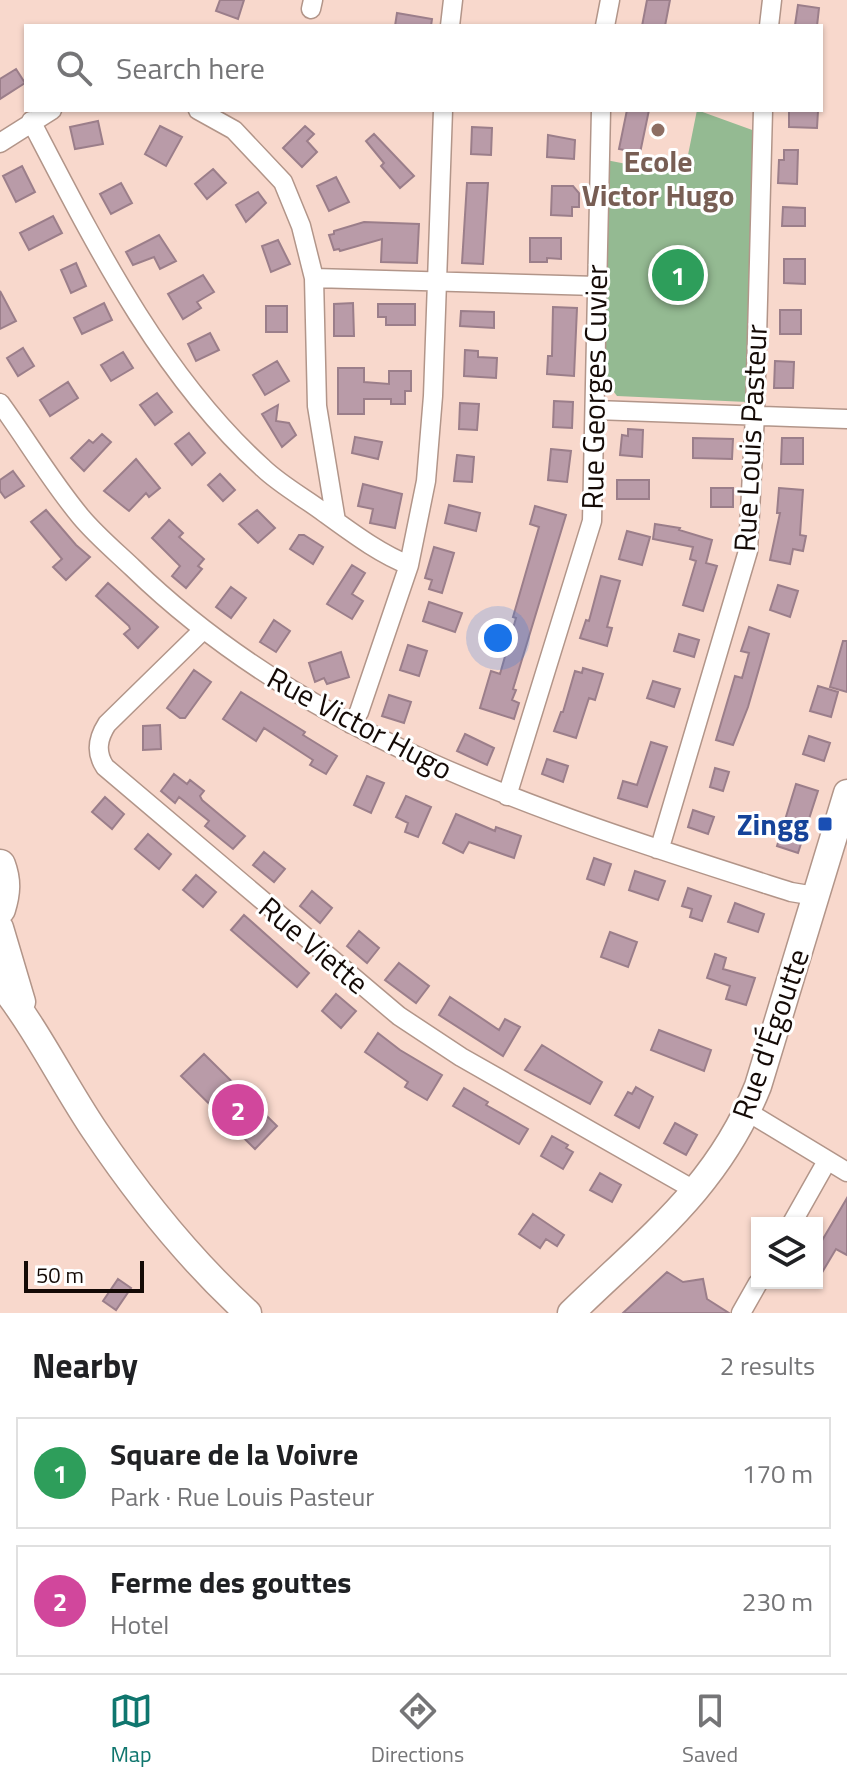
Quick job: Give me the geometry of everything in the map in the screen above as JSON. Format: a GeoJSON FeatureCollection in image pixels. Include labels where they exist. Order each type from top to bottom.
{"type":"FeatureCollection","features":[{"type":"Feature","properties":{"kind":"main road","name":"Rue d'Égoutte"},"geometry":{"type":"LineString","coordinates":[[571,1313],[662,1228],[696,1191],[712,1172],[748,1112],[847,793]]}},
{"type":"Feature","properties":{"kind":"main road"},"geometry":{"type":"LineString","coordinates":[[0,865],[5,893],[0,909],[0,926],[27,1017]]}},
{"type":"Feature","properties":{"kind":"main road"},"geometry":{"type":"LineString","coordinates":[[0,983],[27,1017],[93,1129],[152,1212],[216,1283],[248,1313]]}},
{"type":"Feature","properties":{"kind":"street"},"geometry":{"type":"LineString","coordinates":[[450,24],[453,0]]}},
{"type":"Feature","properties":{"kind":"street"},"geometry":{"type":"LineString","coordinates":[[605,24],[610,0]]}},
{"type":"Feature","properties":{"kind":"street"},"geometry":{"type":"LineString","coordinates":[[769,24],[772,0]]}},
{"type":"Feature","properties":{"kind":"street"},"geometry":{"type":"LineString","coordinates":[[0,143],[48,112]]}},
{"type":"Feature","properties":{"kind":"street"},"geometry":{"type":"LineString","coordinates":[[202,112],[234,130],[283,182],[301,226],[314,278],[317,406],[336,521]]}},
{"type":"Feature","properties":{"kind":"street"},"geometry":{"type":"LineString","coordinates":[[351,724],[359,712],[409,565],[426,481],[433,396],[443,112]]}},
{"type":"Feature","properties":{"kind":"street","name":"Rue Georges Cuvier"},"geometry":{"type":"LineString","coordinates":[[507,796],[592,521],[601,112]]}},
{"type":"Feature","properties":{"kind":"street","name":"Rue Louis Pasteur"},"geometry":{"type":"LineString","coordinates":[[657,849],[748,551],[763,112]]}},
{"type":"Feature","properties":{"kind":"street"},"geometry":{"type":"LineString","coordinates":[[31,121],[103,253],[170,365],[222,427],[263,468],[336,521],[409,565]]}},
{"type":"Feature","properties":{"kind":"street"},"geometry":{"type":"LineString","coordinates":[[314,278],[597,286]]}},
{"type":"Feature","properties":{"kind":"street","name":"Rue Victor Hugo"},"geometry":{"type":"LineString","coordinates":[[0,403],[81,518],[168,602],[242,660],[351,724],[439,768],[507,796],[657,849],[802,896],[815,896]]}},
{"type":"Feature","properties":{"kind":"street"},"geometry":{"type":"LineString","coordinates":[[595,410],[847,419]]}},
{"type":"Feature","properties":{"kind":"street","name":"Rue Viette"},"geometry":{"type":"LineString","coordinates":[[203,630],[107,724],[100,735],[98,747],[100,760],[105,767],[399,1016],[461,1057],[696,1191]]}},
{"type":"Feature","properties":{"kind":"street"},"geometry":{"type":"LineString","coordinates":[[748,1112],[847,1172]]}},
{"type":"Feature","properties":{"kind":"street"},"geometry":{"type":"LineString","coordinates":[[795,1217],[827,1161]]}},
{"type":"Feature","properties":{"kind":"street"},"geometry":{"type":"LineString","coordinates":[[746,1311],[755,1289]]}},
{"type":"Feature","properties":{"kind":"green space"},"geometry":{"type":"Polygon","coordinates":[[[697,112],[755,131],[747,402],[617,396],[605,380],[606,160],[642,167],[643,163],[685,170],[697,112]]]}},
{"type":"Feature","properties":{"kind":"building"},"geometry":{"type":"Polygon","coordinates":[[[220,0],[244,0],[238,19],[216,11],[220,0]]]}},
{"type":"Feature","properties":{"kind":"building"},"geometry":{"type":"Polygon","coordinates":[[[647,0],[670,0],[665,24],[642,24],[647,0]]]}},
{"type":"Feature","properties":{"kind":"building"},"geometry":{"type":"Polygon","coordinates":[[[798,5],[819,8],[817,24],[795,24],[798,5]]]}},
{"type":"Feature","properties":{"kind":"building"},"geometry":{"type":"Polygon","coordinates":[[[397,13],[432,19],[431,24],[395,24],[397,13]]]}},
{"type":"Feature","properties":{"kind":"building"},"geometry":{"type":"Polygon","coordinates":[[[16,69],[24,84],[0,99],[0,79],[16,69]]]}},
{"type":"Feature","properties":{"kind":"building"},"geometry":{"type":"Polygon","coordinates":[[[627,112],[649,112],[640,153],[619,149],[627,112]]]}},
{"type":"Feature","properties":{"kind":"building"},"geometry":{"type":"Polygon","coordinates":[[[789,112],[818,112],[817,128],[789,127],[789,112]]]}},
{"type":"Feature","properties":{"kind":"building"},"geometry":{"type":"Polygon","coordinates":[[[98,121],[103,144],[75,149],[70,127],[98,121]]]}},
{"type":"Feature","properties":{"kind":"building"},"geometry":{"type":"Polygon","coordinates":[[[160,126],[182,137],[166,166],[145,154],[160,126]]]}},
{"type":"Feature","properties":{"kind":"building"},"geometry":{"type":"Polygon","coordinates":[[[305,126],[314,134],[307,141],[317,152],[302,167],[283,148],[305,126]]]}},
{"type":"Feature","properties":{"kind":"building"},"geometry":{"type":"Polygon","coordinates":[[[472,127],[492,128],[491,155],[471,154],[472,127]]]}},
{"type":"Feature","properties":{"kind":"building"},"geometry":{"type":"Polygon","coordinates":[[[374,134],[414,176],[400,188],[381,166],[384,163],[366,141],[374,134]]]}},
{"type":"Feature","properties":{"kind":"building"},"geometry":{"type":"Polygon","coordinates":[[[548,135],[575,140],[574,159],[547,157],[548,135]]]}},
{"type":"Feature","properties":{"kind":"building"},"geometry":{"type":"Polygon","coordinates":[[[784,150],[798,150],[797,184],[778,183],[779,160],[784,160],[784,150]]]}},
{"type":"Feature","properties":{"kind":"building"},"geometry":{"type":"Polygon","coordinates":[[[22,166],[35,192],[16,202],[3,176],[22,166]]]}},
{"type":"Feature","properties":{"kind":"building"},"geometry":{"type":"Polygon","coordinates":[[[213,169],[226,183],[207,199],[195,184],[213,169]]]}},
{"type":"Feature","properties":{"kind":"building"},"geometry":{"type":"Polygon","coordinates":[[[336,177],[349,202],[329,211],[317,186],[336,177]]]}},
{"type":"Feature","properties":{"kind":"building"},"geometry":{"type":"Polygon","coordinates":[[[121,183],[132,203],[111,214],[100,194],[121,183]]]}},
{"type":"Feature","properties":{"kind":"building"},"geometry":{"type":"Polygon","coordinates":[[[467,183],[488,183],[483,264],[462,263],[467,183]]]}},
{"type":"Feature","properties":{"kind":"building"},"geometry":{"type":"Polygon","coordinates":[[[552,186],[573,186],[579,193],[579,207],[572,207],[572,216],[551,215],[552,186]]]}},
{"type":"Feature","properties":{"kind":"building"},"geometry":{"type":"Polygon","coordinates":[[[258,192],[266,203],[246,222],[236,205],[258,192]]]}},
{"type":"Feature","properties":{"kind":"building"},"geometry":{"type":"Polygon","coordinates":[[[783,207],[805,208],[805,226],[782,226],[783,207]]]}},
{"type":"Feature","properties":{"kind":"building"},"geometry":{"type":"Polygon","coordinates":[[[53,216],[62,233],[29,250],[20,233],[53,216]]]}},
{"type":"Feature","properties":{"kind":"building"},"geometry":{"type":"Polygon","coordinates":[[[364,222],[419,224],[417,263],[381,262],[382,239],[334,250],[329,235],[364,222]]]}},
{"type":"Feature","properties":{"kind":"building"},"geometry":{"type":"Polygon","coordinates":[[[159,235],[176,261],[160,269],[154,257],[133,265],[126,252],[159,235]]]}},
{"type":"Feature","properties":{"kind":"building"},"geometry":{"type":"Polygon","coordinates":[[[530,238],[561,238],[561,259],[530,262],[530,238]]]}},
{"type":"Feature","properties":{"kind":"building"},"geometry":{"type":"Polygon","coordinates":[[[278,240],[290,264],[271,272],[262,246],[278,240]]]}},
{"type":"Feature","properties":{"kind":"building"},"geometry":{"type":"Polygon","coordinates":[[[784,259],[805,259],[805,284],[784,283],[784,259]]]}},
{"type":"Feature","properties":{"kind":"building"},"geometry":{"type":"Polygon","coordinates":[[[76,263],[86,286],[71,293],[61,270],[76,263]]]}},
{"type":"Feature","properties":{"kind":"building"},"geometry":{"type":"Polygon","coordinates":[[[203,275],[214,292],[197,302],[201,308],[183,319],[168,294],[203,275]]]}},
{"type":"Feature","properties":{"kind":"building"},"geometry":{"type":"Polygon","coordinates":[[[0,291],[16,321],[0,329],[0,291]]]}},
{"type":"Feature","properties":{"kind":"building"},"geometry":{"type":"Polygon","coordinates":[[[104,303],[112,320],[82,334],[74,318],[104,303]]]}},
{"type":"Feature","properties":{"kind":"building"},"geometry":{"type":"Polygon","coordinates":[[[353,303],[354,336],[334,336],[334,304],[353,303]]]}},
{"type":"Feature","properties":{"kind":"building"},"geometry":{"type":"Polygon","coordinates":[[[378,304],[415,304],[415,325],[386,325],[386,317],[378,317],[378,304]]]}},
{"type":"Feature","properties":{"kind":"building"},"geometry":{"type":"Polygon","coordinates":[[[266,306],[287,306],[287,332],[266,332],[266,306]]]}},
{"type":"Feature","properties":{"kind":"building"},"geometry":{"type":"Polygon","coordinates":[[[553,307],[577,308],[574,376],[547,374],[548,356],[552,356],[553,307]]]}},
{"type":"Feature","properties":{"kind":"building"},"geometry":{"type":"Polygon","coordinates":[[[780,310],[801,310],[801,334],[780,334],[780,310]]]}},
{"type":"Feature","properties":{"kind":"building"},"geometry":{"type":"Polygon","coordinates":[[[461,311],[494,312],[494,328],[460,326],[461,311]]]}},
{"type":"Feature","properties":{"kind":"building"},"geometry":{"type":"Polygon","coordinates":[[[210,333],[219,350],[196,361],[188,344],[210,333]]]}},
{"type":"Feature","properties":{"kind":"building"},"geometry":{"type":"Polygon","coordinates":[[[23,348],[34,366],[18,376],[7,358],[23,348]]]}},
{"type":"Feature","properties":{"kind":"building"},"geometry":{"type":"Polygon","coordinates":[[[465,350],[478,351],[478,357],[497,358],[496,378],[464,376],[465,350]]]}},
{"type":"Feature","properties":{"kind":"building"},"geometry":{"type":"Polygon","coordinates":[[[123,352],[133,368],[111,381],[101,365],[123,352]]]}},
{"type":"Feature","properties":{"kind":"building"},"geometry":{"type":"Polygon","coordinates":[[[277,361],[289,381],[265,395],[253,375],[277,361]]]}},
{"type":"Feature","properties":{"kind":"building"},"geometry":{"type":"Polygon","coordinates":[[[775,361],[794,362],[793,388],[774,388],[775,361]]]}},
{"type":"Feature","properties":{"kind":"building"},"geometry":{"type":"Polygon","coordinates":[[[338,368],[364,368],[364,382],[389,384],[389,371],[411,371],[411,391],[405,391],[405,404],[391,404],[391,399],[364,399],[364,414],[338,414],[338,368]]]}},
{"type":"Feature","properties":{"kind":"building"},"geometry":{"type":"Polygon","coordinates":[[[68,382],[78,398],[50,416],[40,400],[68,382]]]}},
{"type":"Feature","properties":{"kind":"building"},"geometry":{"type":"Polygon","coordinates":[[[157,393],[172,412],[155,425],[140,405],[157,393]]]}},
{"type":"Feature","properties":{"kind":"building"},"geometry":{"type":"Polygon","coordinates":[[[554,401],[573,402],[572,428],[553,427],[554,401]]]}},
{"type":"Feature","properties":{"kind":"building"},"geometry":{"type":"Polygon","coordinates":[[[460,403],[479,404],[477,430],[459,429],[460,403]]]}},
{"type":"Feature","properties":{"kind":"building"},"geometry":{"type":"Polygon","coordinates":[[[278,405],[276,421],[289,423],[296,435],[282,447],[262,414],[278,405]]]}},
{"type":"Feature","properties":{"kind":"building"},"geometry":{"type":"Polygon","coordinates":[[[628,429],[643,430],[642,457],[620,455],[622,435],[628,436],[628,429]]]}},
{"type":"Feature","properties":{"kind":"building"},"geometry":{"type":"Polygon","coordinates":[[[189,433],[205,453],[192,465],[175,444],[189,433]]]}},
{"type":"Feature","properties":{"kind":"building"},"geometry":{"type":"Polygon","coordinates":[[[102,434],[111,442],[84,471],[71,458],[89,440],[93,443],[102,434]]]}},
{"type":"Feature","properties":{"kind":"building"},"geometry":{"type":"Polygon","coordinates":[[[355,437],[382,442],[378,459],[352,453],[355,437]]]}},
{"type":"Feature","properties":{"kind":"building"},"geometry":{"type":"Polygon","coordinates":[[[693,438],[733,439],[732,459],[693,458],[693,438]]]}},
{"type":"Feature","properties":{"kind":"building"},"geometry":{"type":"Polygon","coordinates":[[[782,438],[803,438],[803,464],[781,464],[782,438]]]}},
{"type":"Feature","properties":{"kind":"building"},"geometry":{"type":"Polygon","coordinates":[[[551,449],[571,451],[567,482],[548,480],[551,449]]]}},
{"type":"Feature","properties":{"kind":"building"},"geometry":{"type":"Polygon","coordinates":[[[457,455],[474,457],[472,482],[454,481],[457,455]]]}},
{"type":"Feature","properties":{"kind":"building"},"geometry":{"type":"Polygon","coordinates":[[[136,459],[160,488],[149,497],[146,493],[129,511],[104,491],[136,459]]]}},
{"type":"Feature","properties":{"kind":"building"},"geometry":{"type":"Polygon","coordinates":[[[13,471],[24,486],[5,498],[0,491],[0,480],[13,471]]]}},
{"type":"Feature","properties":{"kind":"building"},"geometry":{"type":"Polygon","coordinates":[[[220,474],[235,490],[223,501],[208,485],[220,474]]]}},
{"type":"Feature","properties":{"kind":"building"},"geometry":{"type":"Polygon","coordinates":[[[617,480],[649,480],[649,499],[617,499],[617,480]]]}},
{"type":"Feature","properties":{"kind":"building"},"geometry":{"type":"Polygon","coordinates":[[[363,484],[402,494],[395,528],[370,523],[373,509],[358,506],[363,484]]]}},
{"type":"Feature","properties":{"kind":"building"},"geometry":{"type":"Polygon","coordinates":[[[711,488],[733,488],[733,507],[711,507],[711,488]]]}},
{"type":"Feature","properties":{"kind":"building"},"geometry":{"type":"Polygon","coordinates":[[[779,488],[803,490],[800,535],[806,536],[803,551],[793,549],[790,564],[770,560],[780,513],[777,513],[779,488]]]}},
{"type":"Feature","properties":{"kind":"building"},"geometry":{"type":"Polygon","coordinates":[[[449,505],[480,513],[476,531],[445,523],[449,505]]]}},
{"type":"Feature","properties":{"kind":"building"},"geometry":{"type":"Polygon","coordinates":[[[535,506],[566,515],[513,689],[516,690],[512,700],[519,703],[514,719],[480,708],[491,671],[500,674],[516,618],[513,617],[539,527],[530,524],[535,506]]]}},
{"type":"Feature","properties":{"kind":"building"},"geometry":{"type":"Polygon","coordinates":[[[46,510],[90,557],[66,580],[53,567],[62,559],[31,522],[46,510]]]}},
{"type":"Feature","properties":{"kind":"building"},"geometry":{"type":"Polygon","coordinates":[[[257,510],[275,528],[258,543],[239,524],[257,510]]]}},
{"type":"Feature","properties":{"kind":"building"},"geometry":{"type":"Polygon","coordinates":[[[169,520],[183,533],[179,537],[204,559],[198,566],[202,569],[186,588],[172,576],[180,566],[152,538],[169,520]]]}},
{"type":"Feature","properties":{"kind":"building"},"geometry":{"type":"Polygon","coordinates":[[[655,524],[680,528],[712,540],[706,563],[717,566],[703,611],[683,605],[696,561],[690,559],[693,547],[653,539],[655,524]]]}},
{"type":"Feature","properties":{"kind":"building"},"geometry":{"type":"Polygon","coordinates":[[[627,531],[650,537],[642,565],[619,559],[627,531]]]}},
{"type":"Feature","properties":{"kind":"building"},"geometry":{"type":"Polygon","coordinates":[[[299,535],[323,547],[313,564],[290,549],[299,535]]]}},
{"type":"Feature","properties":{"kind":"building"},"geometry":{"type":"Polygon","coordinates":[[[434,547],[454,553],[442,593],[429,589],[432,580],[425,578],[434,547]]]}},
{"type":"Feature","properties":{"kind":"building"},"geometry":{"type":"Polygon","coordinates":[[[352,565],[365,573],[352,594],[363,601],[352,619],[327,604],[352,565]]]}},
{"type":"Feature","properties":{"kind":"building"},"geometry":{"type":"Polygon","coordinates":[[[601,576],[620,581],[607,627],[612,628],[607,646],[580,638],[586,620],[589,621],[601,576]]]}},
{"type":"Feature","properties":{"kind":"building"},"geometry":{"type":"Polygon","coordinates":[[[108,583],[158,627],[138,648],[124,634],[130,629],[129,626],[96,596],[108,583]]]}},
{"type":"Feature","properties":{"kind":"building"},"geometry":{"type":"Polygon","coordinates":[[[778,585],[798,591],[790,617],[770,610],[778,585]]]}},
{"type":"Feature","properties":{"kind":"building"},"geometry":{"type":"Polygon","coordinates":[[[231,587],[246,598],[231,618],[216,607],[231,587]]]}},
{"type":"Feature","properties":{"kind":"building"},"geometry":{"type":"Polygon","coordinates":[[[429,602],[462,613],[455,632],[423,621],[429,602]]]}},
{"type":"Feature","properties":{"kind":"building"},"geometry":{"type":"Polygon","coordinates":[[[274,620],[290,631],[276,652],[260,642],[274,620]]]}},
{"type":"Feature","properties":{"kind":"building"},"geometry":{"type":"Polygon","coordinates":[[[749,627],[769,634],[748,707],[733,745],[716,740],[735,676],[742,678],[749,653],[741,651],[749,627]]]}},
{"type":"Feature","properties":{"kind":"building"},"geometry":{"type":"Polygon","coordinates":[[[679,634],[699,640],[694,657],[674,651],[679,634]]]}},
{"type":"Feature","properties":{"kind":"building"},"geometry":{"type":"Polygon","coordinates":[[[843,641],[847,641],[847,692],[830,687],[843,641]]]}},
{"type":"Feature","properties":{"kind":"building"},"geometry":{"type":"Polygon","coordinates":[[[408,645],[427,651],[419,676],[400,670],[408,645]]]}},
{"type":"Feature","properties":{"kind":"building"},"geometry":{"type":"Polygon","coordinates":[[[341,652],[349,677],[327,684],[324,678],[315,682],[309,663],[341,652]]]}},
{"type":"Feature","properties":{"kind":"building"},"geometry":{"type":"Polygon","coordinates":[[[583,668],[603,674],[595,700],[589,698],[576,738],[554,731],[575,671],[582,673],[583,668]]]}},
{"type":"Feature","properties":{"kind":"building"},"geometry":{"type":"Polygon","coordinates":[[[194,670],[211,682],[185,718],[180,718],[167,708],[194,670]]]}},
{"type":"Feature","properties":{"kind":"building"},"geometry":{"type":"Polygon","coordinates":[[[653,681],[680,689],[674,707],[647,698],[653,681]]]}},
{"type":"Feature","properties":{"kind":"building"},"geometry":{"type":"Polygon","coordinates":[[[818,686],[838,692],[831,717],[810,711],[818,686]]]}},
{"type":"Feature","properties":{"kind":"building"},"geometry":{"type":"Polygon","coordinates":[[[241,692],[337,756],[326,774],[310,765],[313,760],[264,728],[256,741],[223,719],[241,692]]]}},
{"type":"Feature","properties":{"kind":"building"},"geometry":{"type":"Polygon","coordinates":[[[389,695],[411,702],[404,723],[382,716],[389,695]]]}},
{"type":"Feature","properties":{"kind":"building"},"geometry":{"type":"Polygon","coordinates":[[[160,725],[161,749],[143,750],[143,726],[160,725]]]}},
{"type":"Feature","properties":{"kind":"building"},"geometry":{"type":"Polygon","coordinates":[[[465,734],[494,748],[487,765],[457,751],[465,734]]]}},
{"type":"Feature","properties":{"kind":"building"},"geometry":{"type":"Polygon","coordinates":[[[809,736],[830,743],[824,761],[803,754],[809,736]]]}},
{"type":"Feature","properties":{"kind":"building"},"geometry":{"type":"Polygon","coordinates":[[[651,742],[667,747],[647,807],[618,798],[623,781],[637,785],[651,742]]]}},
{"type":"Feature","properties":{"kind":"building"},"geometry":{"type":"Polygon","coordinates":[[[547,759],[568,766],[563,782],[542,774],[547,759]]]}},
{"type":"Feature","properties":{"kind":"building"},"geometry":{"type":"Polygon","coordinates":[[[715,768],[729,772],[723,791],[710,787],[715,768]]]}},
{"type":"Feature","properties":{"kind":"building"},"geometry":{"type":"Polygon","coordinates":[[[174,774],[187,784],[190,780],[204,791],[200,796],[202,800],[245,836],[233,849],[205,826],[209,821],[179,797],[175,803],[161,791],[174,774]]]}},
{"type":"Feature","properties":{"kind":"building"},"geometry":{"type":"Polygon","coordinates":[[[367,776],[384,783],[371,813],[354,805],[367,776]]]}},
{"type":"Feature","properties":{"kind":"building"},"geometry":{"type":"Polygon","coordinates":[[[796,784],[818,791],[798,853],[777,846],[796,784]]]}},
{"type":"Feature","properties":{"kind":"building"},"geometry":{"type":"Polygon","coordinates":[[[406,796],[431,807],[418,837],[405,832],[408,823],[396,817],[406,796]]]}},
{"type":"Feature","properties":{"kind":"building"},"geometry":{"type":"Polygon","coordinates":[[[105,797],[124,814],[112,829],[92,812],[105,797]]]}},
{"type":"Feature","properties":{"kind":"building"},"geometry":{"type":"Polygon","coordinates":[[[693,810],[714,817],[708,834],[688,827],[693,810]]]}},
{"type":"Feature","properties":{"kind":"building"},"geometry":{"type":"Polygon","coordinates":[[[456,814],[495,831],[496,827],[521,836],[514,858],[469,842],[463,853],[443,843],[456,814]]]}},
{"type":"Feature","properties":{"kind":"building"},"geometry":{"type":"Polygon","coordinates":[[[148,834],[171,854],[159,869],[135,849],[148,834]]]}},
{"type":"Feature","properties":{"kind":"building"},"geometry":{"type":"Polygon","coordinates":[[[264,852],[285,869],[274,882],[253,865],[264,852]]]}},
{"type":"Feature","properties":{"kind":"building"},"geometry":{"type":"Polygon","coordinates":[[[594,858],[611,864],[604,885],[587,879],[594,858]]]}},
{"type":"Feature","properties":{"kind":"building"},"geometry":{"type":"Polygon","coordinates":[[[635,871],[665,881],[658,900],[629,890],[635,871]]]}},
{"type":"Feature","properties":{"kind":"building"},"geometry":{"type":"Polygon","coordinates":[[[196,875],[216,892],[203,907],[183,890],[196,875]]]}},
{"type":"Feature","properties":{"kind":"building"},"geometry":{"type":"Polygon","coordinates":[[[688,888],[711,896],[702,921],[690,917],[692,909],[682,906],[688,888]]]}},
{"type":"Feature","properties":{"kind":"building"},"geometry":{"type":"Polygon","coordinates":[[[312,891],[332,908],[320,923],[300,906],[312,891]]]}},
{"type":"Feature","properties":{"kind":"building"},"geometry":{"type":"Polygon","coordinates":[[[735,903],[764,914],[758,932],[728,922],[735,903]]]}},
{"type":"Feature","properties":{"kind":"building"},"geometry":{"type":"Polygon","coordinates":[[[244,915],[309,973],[297,987],[231,930],[244,915]]]}},
{"type":"Feature","properties":{"kind":"building"},"geometry":{"type":"Polygon","coordinates":[[[359,931],[379,948],[367,963],[347,946],[359,931]]]}},
{"type":"Feature","properties":{"kind":"building"},"geometry":{"type":"Polygon","coordinates":[[[610,932],[637,942],[628,967],[601,957],[610,932]]]}},
{"type":"Feature","properties":{"kind":"building"},"geometry":{"type":"Polygon","coordinates":[[[715,954],[726,958],[723,969],[755,978],[746,1005],[726,999],[730,986],[707,978],[715,954]]]}},
{"type":"Feature","properties":{"kind":"building"},"geometry":{"type":"Polygon","coordinates":[[[399,963],[429,986],[416,1003],[385,980],[399,963]]]}},
{"type":"Feature","properties":{"kind":"building"},"geometry":{"type":"Polygon","coordinates":[[[336,994],[356,1011],[341,1028],[322,1011],[336,994]]]}},
{"type":"Feature","properties":{"kind":"building"},"geometry":{"type":"Polygon","coordinates":[[[450,997],[499,1030],[505,1019],[520,1027],[503,1056],[439,1015],[450,997]]]}},
{"type":"Feature","properties":{"kind":"building"},"geometry":{"type":"Polygon","coordinates":[[[659,1030],[711,1050],[704,1071],[651,1050],[659,1030]]]}},
{"type":"Feature","properties":{"kind":"building"},"geometry":{"type":"Polygon","coordinates":[[[378,1033],[442,1075],[427,1100],[405,1087],[408,1082],[365,1052],[378,1033]]]}},
{"type":"Feature","properties":{"kind":"building"},"geometry":{"type":"Polygon","coordinates":[[[542,1045],[602,1082],[590,1104],[525,1070],[542,1045]]]}},
{"type":"Feature","properties":{"kind":"building"},"geometry":{"type":"Polygon","coordinates":[[[204,1054],[277,1126],[255,1149],[181,1076],[204,1054]]]}},
{"type":"Feature","properties":{"kind":"building"},"geometry":{"type":"Polygon","coordinates":[[[636,1087],[653,1097],[639,1128],[615,1115],[628,1092],[632,1094],[636,1087]]]}},
{"type":"Feature","properties":{"kind":"building"},"geometry":{"type":"Polygon","coordinates":[[[464,1088],[488,1102],[486,1105],[528,1129],[519,1144],[453,1106],[464,1088]]]}},
{"type":"Feature","properties":{"kind":"building"},"geometry":{"type":"Polygon","coordinates":[[[675,1123],[697,1135],[686,1155],[664,1143],[675,1123]]]}},
{"type":"Feature","properties":{"kind":"building"},"geometry":{"type":"Polygon","coordinates":[[[552,1136],[568,1145],[566,1148],[573,1152],[563,1169],[541,1156],[552,1136]]]}},
{"type":"Feature","properties":{"kind":"building"},"geometry":{"type":"Polygon","coordinates":[[[600,1173],[621,1185],[612,1202],[590,1190],[600,1173]]]}},
{"type":"Feature","properties":{"kind":"building"},"geometry":{"type":"Polygon","coordinates":[[[847,1198],[847,1255],[836,1249],[823,1271],[823,1239],[847,1198]]]}},
{"type":"Feature","properties":{"kind":"building"},"geometry":{"type":"Polygon","coordinates":[[[533,1214],[564,1235],[557,1246],[546,1239],[540,1248],[519,1234],[533,1214]]]}},
{"type":"Feature","properties":{"kind":"building"},"geometry":{"type":"Polygon","coordinates":[[[667,1272],[683,1282],[703,1279],[707,1299],[729,1313],[623,1313],[667,1272]]]}},
{"type":"Feature","properties":{"kind":"building"},"geometry":{"type":"Polygon","coordinates":[[[118,1279],[131,1288],[116,1310],[103,1301],[118,1279]]]}},
{"type":"Feature","properties":{"kind":"place","name":"Ecole Victor Hugo"},"geometry":{"type":"Point","coordinates":[658,130]}},
{"type":"Feature","properties":{"kind":"place","name":"Square de la Voivre"},"geometry":{"type":"Point","coordinates":[678,275]}},
{"type":"Feature","properties":{"kind":"place","name":"Zingg"},"geometry":{"type":"Point","coordinates":[825,824]}},
{"type":"Feature","properties":{"kind":"place","name":"Ferme des gouttes"},"geometry":{"type":"Point","coordinates":[238,1110]}}]}
